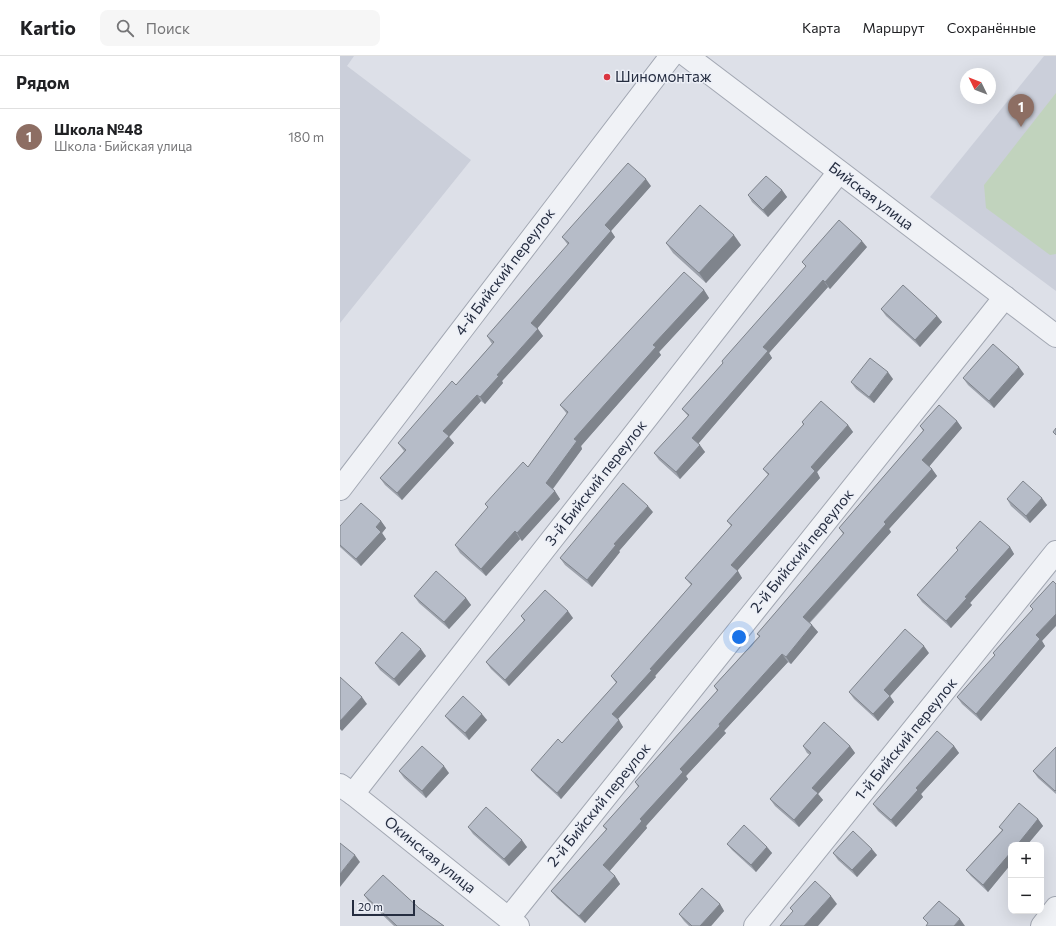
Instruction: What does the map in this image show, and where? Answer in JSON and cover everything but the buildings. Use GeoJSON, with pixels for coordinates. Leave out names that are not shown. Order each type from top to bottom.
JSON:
{"type":"FeatureCollection","features":[{"type":"Feature","properties":{"kind":"street","name":"4-й Бийский переулок"},"geometry":{"type":"LineString","coordinates":[[340,488],[671,56]]}},
{"type":"Feature","properties":{"kind":"street","name":"Бийская улица"},"geometry":{"type":"LineString","coordinates":[[687,56],[1056,336]]}},
{"type":"Feature","properties":{"kind":"street","name":"3-й Бийский переулок"},"geometry":{"type":"LineString","coordinates":[[347,789],[839,172]]}},
{"type":"Feature","properties":{"kind":"street","name":"2-й Бийский переулок"},"geometry":{"type":"LineString","coordinates":[[514,922],[1005,297]]}},
{"type":"Feature","properties":{"kind":"street","name":"1-й Бийский переулок"},"geometry":{"type":"LineString","coordinates":[[756,926],[1056,552]]}},
{"type":"Feature","properties":{"kind":"street","name":"Окинская улица"},"geometry":{"type":"LineString","coordinates":[[347,789],[514,922]]}},
{"type":"Feature","properties":{"kind":"street"},"geometry":{"type":"LineString","coordinates":[[1042,926],[1056,908]]}},
{"type":"Feature","properties":{"kind":"shaded area"},"geometry":{"type":"Polygon","coordinates":[[[340,56],[354,56],[347,66],[471,160],[340,323],[340,56]]]}},
{"type":"Feature","properties":{"kind":"shaded area"},"geometry":{"type":"Polygon","coordinates":[[[1044,56],[1056,56],[1056,291],[930,197],[1044,56]]]}},
{"type":"Feature","properties":{"kind":"green space"},"geometry":{"type":"Polygon","coordinates":[[[1056,93],[1056,254],[1050,255],[986,208],[984,185],[1056,93]]]}},
{"type":"Feature","properties":{"kind":"place","name":"Шиномонтаж"},"geometry":{"type":"Point","coordinates":[607,77]}},
{"type":"Feature","properties":{"kind":"place","name":"Школа №48"},"geometry":{"type":"Point","coordinates":[1021,127]}}]}
